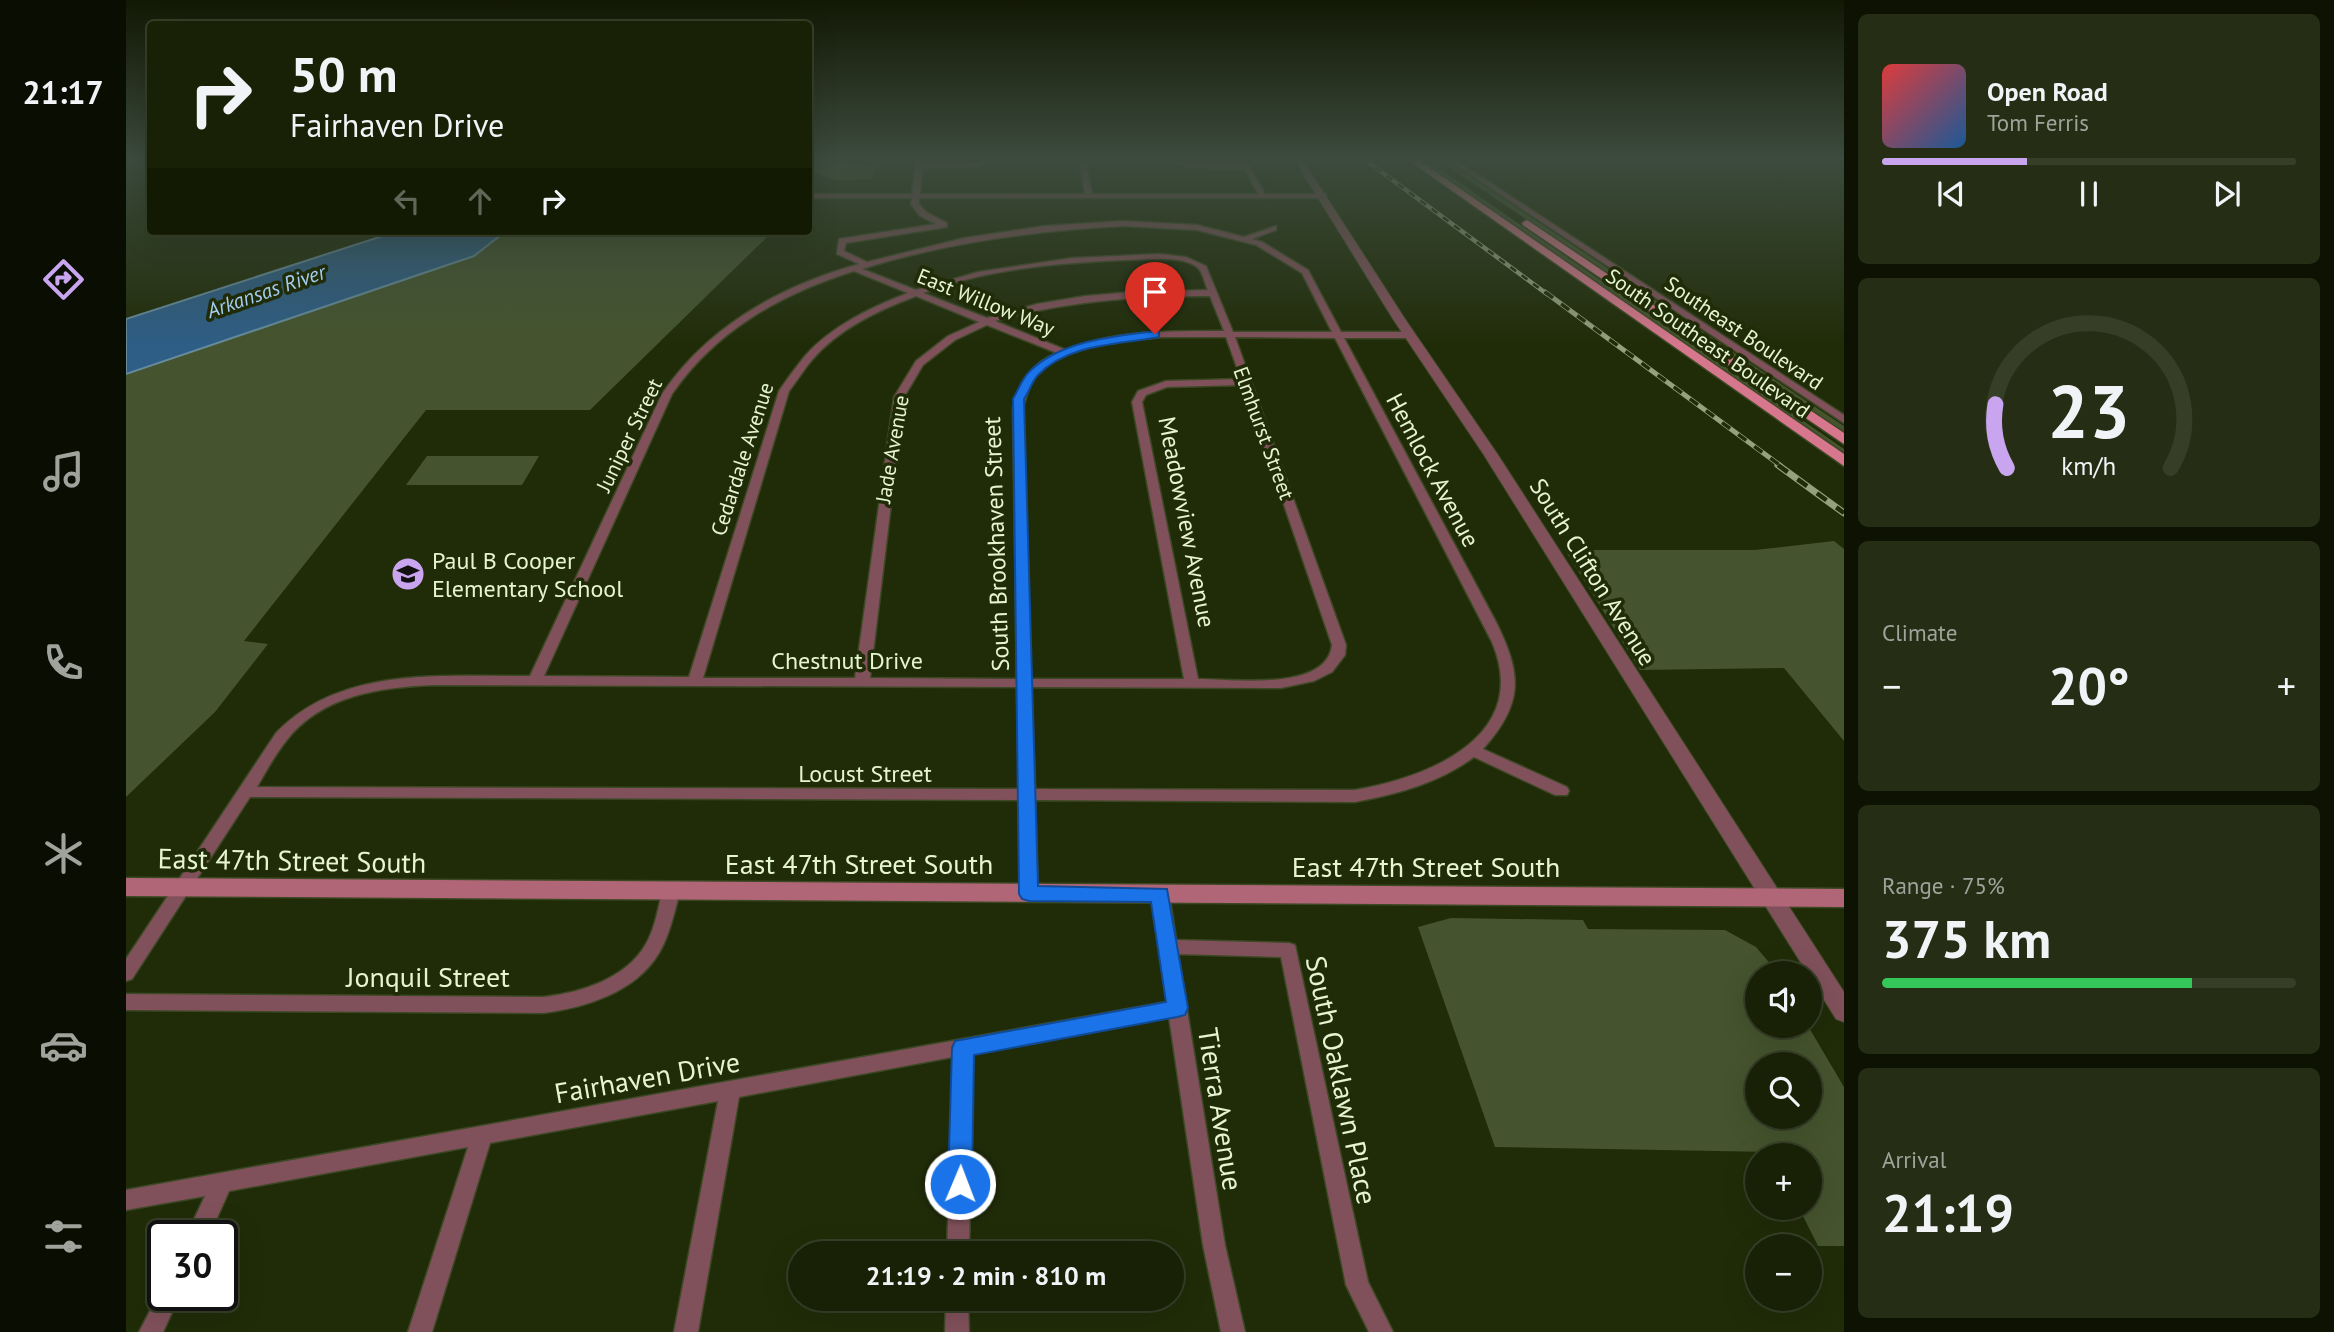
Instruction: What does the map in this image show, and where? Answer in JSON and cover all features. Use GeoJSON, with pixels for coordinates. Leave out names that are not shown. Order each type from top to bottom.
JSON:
{"type":"FeatureCollection","features":[{"type":"Feature","properties":{"kind":"main road","name":"South Southeast Boulevard"},"geometry":{"type":"LineString","coordinates":[[1501,221],[1844,461]]}},
{"type":"Feature","properties":{"kind":"main road","name":"South Southeast Boulevard"},"geometry":{"type":"LineString","coordinates":[[1523,221],[1844,440]]}},
{"type":"Feature","properties":{"kind":"main road","name":"East 47th Street South"},"geometry":{"type":"LineString","coordinates":[[126,887],[1844,898]]}},
{"type":"Feature","properties":{"kind":"street"},"geometry":{"type":"LineString","coordinates":[[937,221],[961,240]]}},
{"type":"Feature","properties":{"kind":"street","name":"South Clifton Avenue"},"geometry":{"type":"LineString","coordinates":[[1339,221],[1410,335],[1491,455],[1844,1012]]}},
{"type":"Feature","properties":{"kind":"street","name":"Southeast Boulevard"},"geometry":{"type":"LineString","coordinates":[[1543,221],[1844,421]]}},
{"type":"Feature","properties":{"kind":"street"},"geometry":{"type":"LineString","coordinates":[[865,264],[839,252],[842,241],[943,225]]}},
{"type":"Feature","properties":{"kind":"street","name":"Juniper Street"},"geometry":{"type":"LineString","coordinates":[[535,681],[672,385],[715,340],[754,311],[794,290],[853,268],[961,240],[1046,229],[1138,225],[1206,230],[1247,239]]}},
{"type":"Feature","properties":{"kind":"street"},"geometry":{"type":"LineString","coordinates":[[1247,239],[1273,228]]}},
{"type":"Feature","properties":{"kind":"street","name":"Hemlock Avenue"},"geometry":{"type":"LineString","coordinates":[[1247,239],[1284,254],[1305,272],[1500,646],[1508,676],[1506,698],[1490,730],[1472,750]]}},
{"type":"Feature","properties":{"kind":"street","name":"Elmhurst Street"},"geometry":{"type":"LineString","coordinates":[[1145,257],[1197,264],[1205,270],[1339,645],[1338,657]]}},
{"type":"Feature","properties":{"kind":"street","name":"Cedardale Avenue"},"geometry":{"type":"LineString","coordinates":[[695,682],[787,386],[807,359],[832,336],[880,308],[916,293],[1013,269],[1075,261],[1145,257]]}},
{"type":"Feature","properties":{"kind":"street","name":"East Willow Way"},"geometry":{"type":"LineString","coordinates":[[853,268],[1066,353]]}},
{"type":"Feature","properties":{"kind":"street","name":"Jade Avenue"},"geometry":{"type":"LineString","coordinates":[[862,682],[880,525],[899,397],[909,375],[926,357],[950,340],[988,322],[1033,307],[1087,297],[1214,293]]}},
{"type":"Feature","properties":{"kind":"street","name":"South Brookhaven Street"},"geometry":{"type":"LineString","coordinates":[[1029,894],[1019,399],[1033,373],[1066,353],[1117,338],[1410,335]]}},
{"type":"Feature","properties":{"kind":"street","name":"Meadowview Avenue"},"geometry":{"type":"LineString","coordinates":[[1192,684],[1137,402],[1142,393],[1166,384],[1245,382]]}},
{"type":"Feature","properties":{"kind":"street","name":"Chestnut Drive"},"geometry":{"type":"LineString","coordinates":[[246,792],[295,722],[312,708],[349,693],[401,683],[535,681],[1192,684],[1300,681],[1328,668],[1338,657]]}},
{"type":"Feature","properties":{"kind":"street"},"geometry":{"type":"LineString","coordinates":[[1472,750],[1560,791]]}},
{"type":"Feature","properties":{"kind":"street","name":"Locust Street"},"geometry":{"type":"LineString","coordinates":[[246,792],[1355,796],[1422,780],[1472,750]]}},
{"type":"Feature","properties":{"kind":"street"},"geometry":{"type":"LineString","coordinates":[[126,974],[246,792]]}},
{"type":"Feature","properties":{"kind":"street","name":"Jonquil Street"},"geometry":{"type":"LineString","coordinates":[[126,1002],[568,1002],[612,985],[649,954],[671,892]]}},
{"type":"Feature","properties":{"kind":"street","name":"Tierra Avenue"},"geometry":{"type":"LineString","coordinates":[[1160,894],[1214,1245],[1233,1332]]}},
{"type":"Feature","properties":{"kind":"street","name":"South Oaklawn Place"},"geometry":{"type":"LineString","coordinates":[[1168,947],[1289,950],[1357,1285],[1381,1332]]}},
{"type":"Feature","properties":{"kind":"street","name":"Fairhaven Drive"},"geometry":{"type":"LineString","coordinates":[[126,1200],[1177,1008]]}},
{"type":"Feature","properties":{"kind":"street"},"geometry":{"type":"LineString","coordinates":[[958,1241],[963,1048]]}},
{"type":"Feature","properties":{"kind":"street"},"geometry":{"type":"LineString","coordinates":[[687,1332],[730,1090]]}},
{"type":"Feature","properties":{"kind":"street"},"geometry":{"type":"LineString","coordinates":[[420,1332],[482,1135]]}},
{"type":"Feature","properties":{"kind":"street"},"geometry":{"type":"LineString","coordinates":[[205,1220],[222,1183]]}},
{"type":"Feature","properties":{"kind":"street"},"geometry":{"type":"LineString","coordinates":[[151,1332],[161,1311]]}},
{"type":"Feature","properties":{"kind":"street"},"geometry":{"type":"LineString","coordinates":[[957,1311],[957,1332]]}},
{"type":"Feature","properties":{"kind":"green space"},"geometry":{"type":"Polygon","coordinates":[[[1506,221],[1515,221],[1844,449],[1844,457],[1506,221]]]}},
{"type":"Feature","properties":{"kind":"green space"},"geometry":{"type":"Polygon","coordinates":[[[1529,221],[1537,221],[1844,426],[1844,435],[1529,221]]]}},
{"type":"Feature","properties":{"kind":"green space"},"geometry":{"type":"Polygon","coordinates":[[[501,235],[767,237],[590,410],[426,410],[244,641],[268,644],[215,712],[126,797],[126,374],[474,256],[501,235]]]}},
{"type":"Feature","properties":{"kind":"green space"},"geometry":{"type":"Polygon","coordinates":[[[427,456],[539,456],[522,485],[406,485],[427,456]]]}},
{"type":"Feature","properties":{"kind":"green space"},"geometry":{"type":"Polygon","coordinates":[[[1834,541],[1844,549],[1844,741],[1784,668],[1640,670],[1565,550],[1755,550],[1834,541]]]}},
{"type":"Feature","properties":{"kind":"green space"},"geometry":{"type":"Polygon","coordinates":[[[1451,918],[1583,920],[1588,929],[1725,930],[1756,947],[1768,961],[1745,961],[1745,1038],[1815,1038],[1844,1087],[1844,1246],[1822,1246],[1822,1234],[1812,1234],[1805,1220],[1822,1220],[1822,1143],[1745,1143],[1745,1152],[1495,1147],[1418,927],[1451,918]]]}},
{"type":"Feature","properties":{"kind":"water","name":"Arkansas River"},"geometry":{"type":"Polygon","coordinates":[[[386,235],[501,235],[474,256],[126,374],[126,319],[386,235]]]}},
{"type":"Feature","properties":{"kind":"railway"},"geometry":{"type":"LineString","coordinates":[[1448,221],[1547,294]]}},
{"type":"Feature","properties":{"kind":"railway"},"geometry":{"type":"LineString","coordinates":[[1545,292],[1781,466]]}},
{"type":"Feature","properties":{"kind":"railway"},"geometry":{"type":"LineString","coordinates":[[1778,465],[1844,513]]}},
{"type":"Feature","properties":{"kind":"place","name":"Paul B Cooper Elementary School"},"geometry":{"type":"Point","coordinates":[408,574]}},
{"type":"Feature","properties":{"kind":"route"},"geometry":{"type":"LineString","coordinates":[[960,1184],[963,1048],[1177,1008],[1160,894],[1029,894],[1019,399],[1033,373],[1059,356],[1098,342],[1155,334]]}}]}
